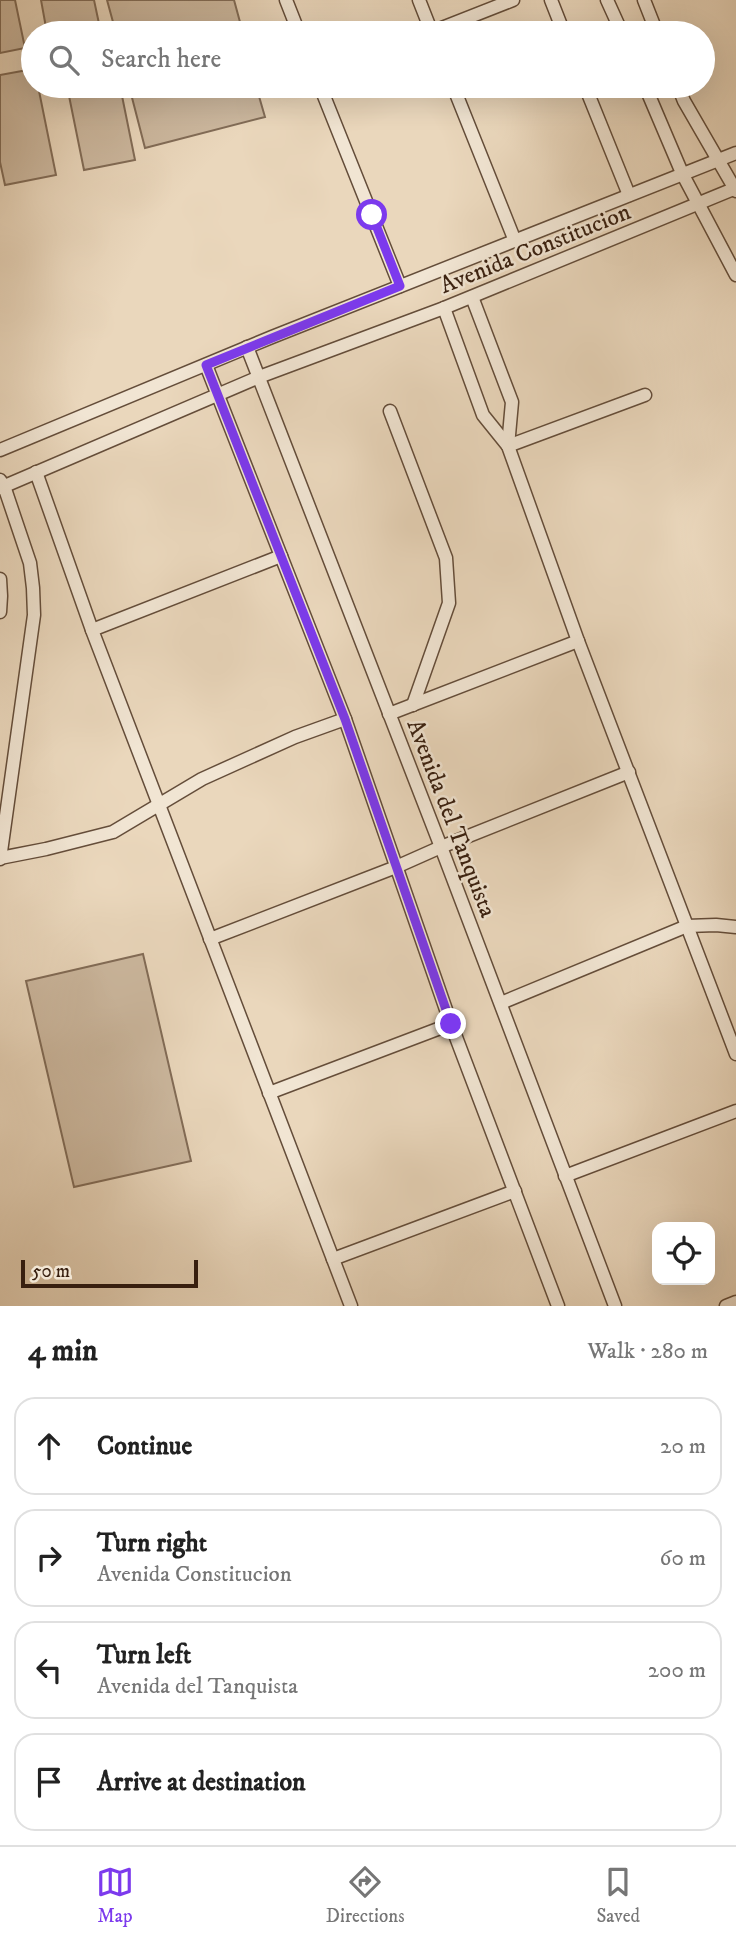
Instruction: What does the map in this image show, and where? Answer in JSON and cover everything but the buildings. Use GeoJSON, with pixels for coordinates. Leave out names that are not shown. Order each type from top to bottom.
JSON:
{"type":"FeatureCollection","features":[{"type":"Feature","properties":{"kind":"lane"},"geometry":{"type":"LineString","coordinates":[[286,0],[294,21]]}},
{"type":"Feature","properties":{"kind":"lane"},"geometry":{"type":"LineString","coordinates":[[419,0],[427,21]]}},
{"type":"Feature","properties":{"kind":"lane"},"geometry":{"type":"LineString","coordinates":[[461,21],[513,0]]}},
{"type":"Feature","properties":{"kind":"lane"},"geometry":{"type":"LineString","coordinates":[[551,0],[559,21]]}},
{"type":"Feature","properties":{"kind":"lane"},"geometry":{"type":"LineString","coordinates":[[607,0],[617,21]]}},
{"type":"Feature","properties":{"kind":"lane"},"geometry":{"type":"LineString","coordinates":[[644,0],[652,21]]}},
{"type":"Feature","properties":{"kind":"lane"},"geometry":{"type":"LineString","coordinates":[[325,98],[400,286]]}},
{"type":"Feature","properties":{"kind":"lane"},"geometry":{"type":"LineString","coordinates":[[458,98],[515,241]]}},
{"type":"Feature","properties":{"kind":"lane"},"geometry":{"type":"LineString","coordinates":[[590,98],[629,195]]}},
{"type":"Feature","properties":{"kind":"lane"},"geometry":{"type":"LineString","coordinates":[[650,98],[697,204],[736,275]]}},
{"type":"Feature","properties":{"kind":"lane"},"geometry":{"type":"LineString","coordinates":[[683,98],[736,189]]}},
{"type":"Feature","properties":{"kind":"lane","name":"Avenida Constitucion"},"geometry":{"type":"LineString","coordinates":[[0,450],[247,347],[736,153]]}},
{"type":"Feature","properties":{"kind":"lane","name":"Avenida Constitucion"},"geometry":{"type":"LineString","coordinates":[[1,485],[259,377],[472,297],[736,189]]}},
{"type":"Feature","properties":{"kind":"lane"},"geometry":{"type":"LineString","coordinates":[[472,297],[512,402],[508,446]]}},
{"type":"Feature","properties":{"kind":"lane"},"geometry":{"type":"LineString","coordinates":[[444,308],[483,415],[508,446],[578,640],[736,1054]]}},
{"type":"Feature","properties":{"kind":"lane","name":"Avenida del Tanquista"},"geometry":{"type":"LineString","coordinates":[[247,347],[501,1003],[615,1306]]}},
{"type":"Feature","properties":{"kind":"lane"},"geometry":{"type":"LineString","coordinates":[[206,365],[345,719],[451,1024],[558,1306]]}},
{"type":"Feature","properties":{"kind":"lane"},"geometry":{"type":"LineString","coordinates":[[508,446],[645,395]]}},
{"type":"Feature","properties":{"kind":"lane"},"geometry":{"type":"LineString","coordinates":[[390,411],[446,558],[449,603],[412,705]]}},
{"type":"Feature","properties":{"kind":"lane"},"geometry":{"type":"LineString","coordinates":[[36,472],[92,631],[351,1306]]}},
{"type":"Feature","properties":{"kind":"lane"},"geometry":{"type":"LineString","coordinates":[[1,485],[30,563],[34,615],[0,859],[113,832],[202,779],[295,737],[345,719]]}},
{"type":"Feature","properties":{"kind":"lane"},"geometry":{"type":"LineString","coordinates":[[92,631],[281,556]]}},
{"type":"Feature","properties":{"kind":"lane"},"geometry":{"type":"LineString","coordinates":[[0,579],[0,612]]}},
{"type":"Feature","properties":{"kind":"lane"},"geometry":{"type":"LineString","coordinates":[[389,714],[578,640]]}},
{"type":"Feature","properties":{"kind":"lane"},"geometry":{"type":"LineString","coordinates":[[210,939],[396,867],[628,772]]}},
{"type":"Feature","properties":{"kind":"lane"},"geometry":{"type":"LineString","coordinates":[[501,1003],[687,926],[736,927]]}},
{"type":"Feature","properties":{"kind":"lane"},"geometry":{"type":"LineString","coordinates":[[269,1093],[451,1024]]}},
{"type":"Feature","properties":{"kind":"lane"},"geometry":{"type":"LineString","coordinates":[[565,1176],[736,1111]]}},
{"type":"Feature","properties":{"kind":"lane"},"geometry":{"type":"LineString","coordinates":[[333,1259],[514,1191]]}},
{"type":"Feature","properties":{"kind":"lane"},"geometry":{"type":"LineString","coordinates":[[726,1306],[736,1302]]}},
{"type":"Feature","properties":{"kind":"shaded area"},"geometry":{"type":"Polygon","coordinates":[[[0,0],[15,0],[21,29],[21,49],[0,53],[0,0]]]}},
{"type":"Feature","properties":{"kind":"shaded area"},"geometry":{"type":"Polygon","coordinates":[[[41,0],[94,0],[98,21],[45,21],[41,0]]]}},
{"type":"Feature","properties":{"kind":"shaded area"},"geometry":{"type":"Polygon","coordinates":[[[107,0],[234,0],[240,21],[113,21],[107,0]]]}},
{"type":"Feature","properties":{"kind":"shaded area"},"geometry":{"type":"Polygon","coordinates":[[[21,71],[21,98],[40,98],[56,175],[5,185],[0,162],[0,75],[21,71]]]}},
{"type":"Feature","properties":{"kind":"shaded area"},"geometry":{"type":"Polygon","coordinates":[[[69,98],[122,98],[135,160],[84,170],[69,98]]]}},
{"type":"Feature","properties":{"kind":"shaded area"},"geometry":{"type":"Polygon","coordinates":[[[132,98],[259,98],[265,117],[145,148],[132,98]]]}},
{"type":"Feature","properties":{"kind":"shaded area"},"geometry":{"type":"Polygon","coordinates":[[[143,954],[191,1161],[74,1187],[26,981],[143,954]]]}},
{"type":"Feature","properties":{"kind":"route"},"geometry":{"type":"LineString","coordinates":[[372,215],[400,286],[206,365],[345,719],[451,1024]]}}]}
